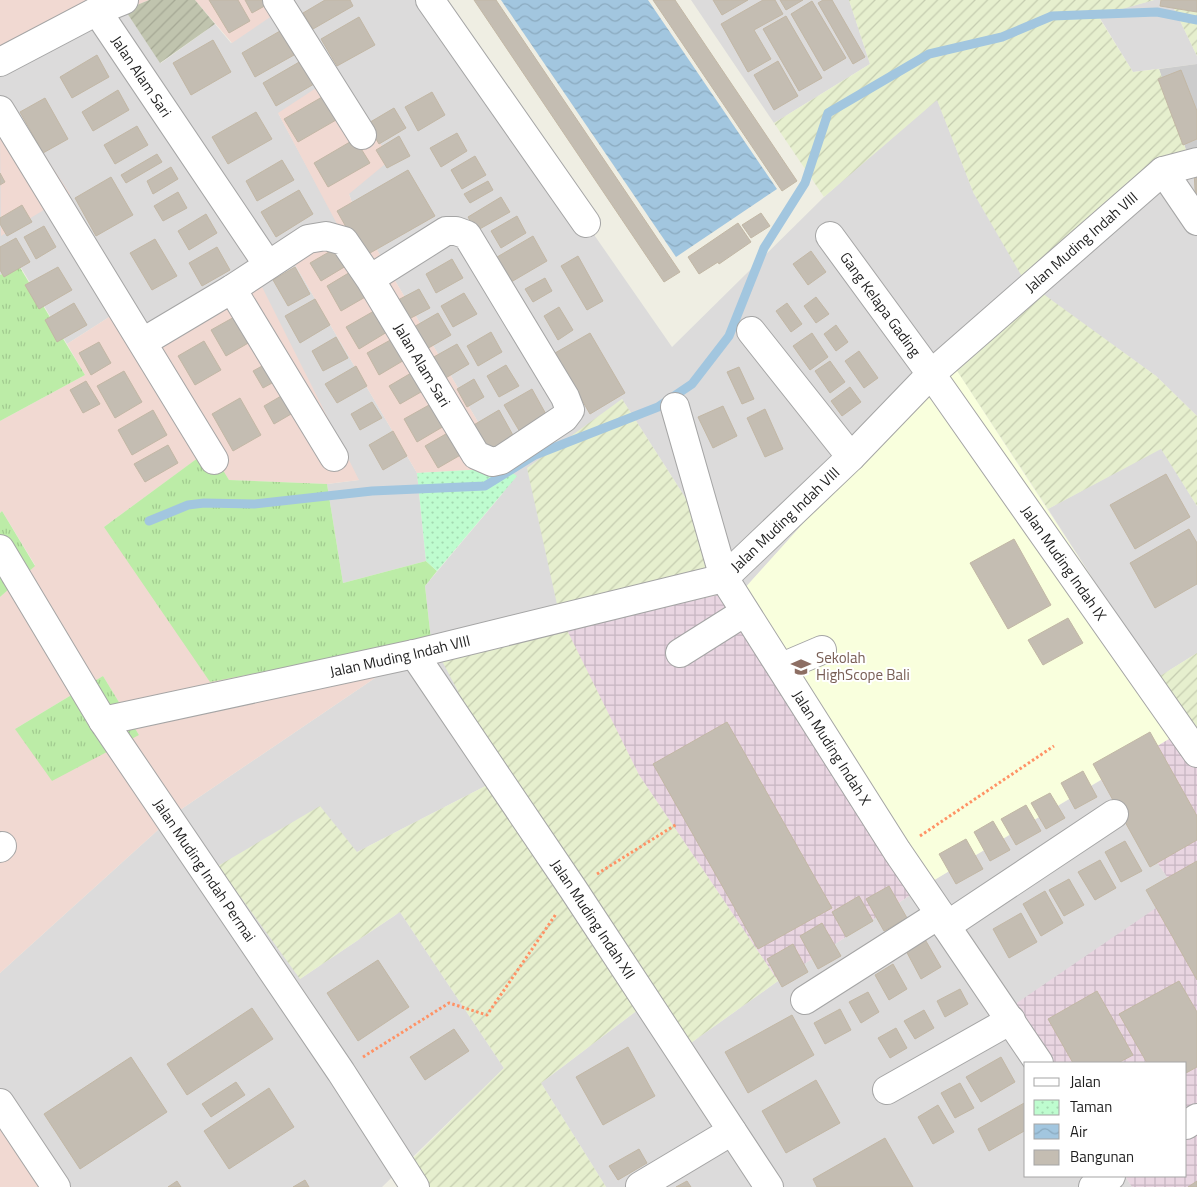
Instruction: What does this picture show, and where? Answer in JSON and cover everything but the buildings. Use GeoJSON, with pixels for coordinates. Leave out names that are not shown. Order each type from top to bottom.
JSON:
{"type":"FeatureCollection","features":[{"type":"Feature","properties":{"kind":"street"},"geometry":{"type":"LineString","coordinates":[[0,62],[97,11],[124,0]]}},
{"type":"Feature","properties":{"kind":"street"},"geometry":{"type":"LineString","coordinates":[[277,0],[362,135]]}},
{"type":"Feature","properties":{"kind":"street"},"geometry":{"type":"LineString","coordinates":[[430,0],[586,223]]}},
{"type":"Feature","properties":{"kind":"street","name":"Jalan Alam Sari"},"geometry":{"type":"LineString","coordinates":[[97,11],[268,265]]}},
{"type":"Feature","properties":{"kind":"street"},"geometry":{"type":"LineString","coordinates":[[0,110],[214,460]]}},
{"type":"Feature","properties":{"kind":"street"},"geometry":{"type":"LineString","coordinates":[[1197,162],[1164,171],[1197,221]]}},
{"type":"Feature","properties":{"kind":"street","name":"Jalan Muding Indah VIII"},"geometry":{"type":"LineString","coordinates":[[103,721],[414,654],[724,578],[851,457],[931,374],[1164,171]]}},
{"type":"Feature","properties":{"kind":"street","name":"Jalan Alam Sari"},"geometry":{"type":"LineString","coordinates":[[143,342],[232,289],[308,239],[334,237],[344,240],[370,278],[476,455],[483,460],[492,462],[501,460],[559,424],[570,410],[565,397],[467,235],[456,231],[446,232],[370,278]]}},
{"type":"Feature","properties":{"kind":"street","name":"Gang Kelapa Gading"},"geometry":{"type":"LineString","coordinates":[[830,236],[931,374]]}},
{"type":"Feature","properties":{"kind":"street"},"geometry":{"type":"LineString","coordinates":[[232,289],[334,457]]}},
{"type":"Feature","properties":{"kind":"street"},"geometry":{"type":"LineString","coordinates":[[751,331],[851,457]]}},
{"type":"Feature","properties":{"kind":"street","name":"Jalan Muding Indah IX"},"geometry":{"type":"LineString","coordinates":[[931,374],[1197,753]]}},
{"type":"Feature","properties":{"kind":"street","name":"Jalan Muding Indah X"},"geometry":{"type":"LineString","coordinates":[[676,407],[724,578],[898,851],[1039,1062]]}},
{"type":"Feature","properties":{"kind":"street","name":"Jalan Muding Indah Permai"},"geometry":{"type":"LineString","coordinates":[[0,549],[103,721],[341,1072],[415,1187]]}},
{"type":"Feature","properties":{"kind":"street"},"geometry":{"type":"LineString","coordinates":[[680,653],[745,612]]}},
{"type":"Feature","properties":{"kind":"street"},"geometry":{"type":"LineString","coordinates":[[782,667],[822,650]]}},
{"type":"Feature","properties":{"kind":"street","name":"Jalan Muding Indah XII"},"geometry":{"type":"LineString","coordinates":[[414,654],[573,889],[769,1187]]}},
{"type":"Feature","properties":{"kind":"street"},"geometry":{"type":"LineString","coordinates":[[806,1000],[943,920],[1114,814]]}},
{"type":"Feature","properties":{"kind":"street"},"geometry":{"type":"LineString","coordinates":[[887,1090],[1011,1020]]}},
{"type":"Feature","properties":{"kind":"street"},"geometry":{"type":"LineString","coordinates":[[0,1103],[56,1187]]}},
{"type":"Feature","properties":{"kind":"street"},"geometry":{"type":"LineString","coordinates":[[640,1186],[732,1131]]}},
{"type":"Feature","properties":{"kind":"street"},"geometry":{"type":"LineString","coordinates":[[1093,1187],[1109,1177]]}},
{"type":"Feature","properties":{"kind":"street"},"geometry":{"type":"LineString","coordinates":[[1112,1177],[1120,1187]]}},
{"type":"Feature","properties":{"kind":"path"},"geometry":{"type":"LineString","coordinates":[[898,851],[1054,746]]}},
{"type":"Feature","properties":{"kind":"path"},"geometry":{"type":"LineString","coordinates":[[341,1072],[449,1003],[487,1015],[573,889],[677,824]]}},
{"type":"Feature","properties":{"kind":"shaded area"},"geometry":{"type":"Polygon","coordinates":[[[0,0],[149,0],[125,10],[0,76],[0,0]]]}},
{"type":"Feature","properties":{"kind":"shaded area"},"geometry":{"type":"Polygon","coordinates":[[[149,0],[195,0],[215,24],[160,63],[125,10],[149,0]]]}},
{"type":"Feature","properties":{"kind":"shaded area"},"geometry":{"type":"Polygon","coordinates":[[[195,0],[290,0],[291,3],[232,43],[195,0]]]}},
{"type":"Feature","properties":{"kind":"shaded area"},"geometry":{"type":"Polygon","coordinates":[[[290,0],[431,0],[672,347],[824,197],[937,99],[974,194],[1197,161],[1197,416],[1156,376],[1024,281],[744,589],[622,399],[560,618],[503,777],[357,852],[300,979],[400,912],[504,1068],[382,1187],[58,1187],[0,1106],[0,973],[180,810],[431,640],[425,586],[503,493],[505,468],[356,214],[349,194],[278,113],[338,224],[287,251],[417,473],[426,561],[343,583],[327,484],[359,480],[147,337],[131,303],[67,344],[20,266],[0,275],[0,76],[125,10],[161,63],[215,24],[231,43],[290,0]]]}},
{"type":"Feature","properties":{"kind":"shaded area"},"geometry":{"type":"Polygon","coordinates":[[[691,0],[849,0],[870,64],[774,123],[691,0]]]}},
{"type":"Feature","properties":{"kind":"shaded area"},"geometry":{"type":"Polygon","coordinates":[[[849,0],[1154,0],[1098,16],[1133,72],[1159,69],[1191,165],[1024,280],[974,194],[937,100],[824,197],[774,123],[870,64],[849,0]]]}},
{"type":"Feature","properties":{"kind":"shaded area"},"geometry":{"type":"Polygon","coordinates":[[[1154,0],[1170,0],[1197,56],[1197,64],[1133,72],[1098,15],[1154,0]]]}},
{"type":"Feature","properties":{"kind":"shaded area"},"geometry":{"type":"Polygon","coordinates":[[[1170,0],[1197,1],[1197,56],[1170,0]]]}},
{"type":"Feature","properties":{"kind":"shaded area"},"geometry":{"type":"Polygon","coordinates":[[[1197,64],[1197,161],[1191,165],[1159,69],[1197,64]]]}},
{"type":"Feature","properties":{"kind":"shaded area"},"geometry":{"type":"Polygon","coordinates":[[[339,73],[390,160],[349,194],[356,214],[505,468],[417,473],[287,251],[337,224],[278,113],[339,73]]]}},
{"type":"Feature","properties":{"kind":"shaded area"},"geometry":{"type":"Polygon","coordinates":[[[19,116],[70,194],[1,236],[0,130],[19,116]]]}},
{"type":"Feature","properties":{"kind":"shaded area"},"geometry":{"type":"Polygon","coordinates":[[[255,273],[359,480],[327,484],[229,480],[209,450],[104,527],[431,640],[180,810],[0,973],[0,597],[35,565],[2,511],[0,513],[0,421],[85,375],[67,344],[131,303],[147,337],[255,273]],[[103,676],[15,729],[139,735],[103,676]]]}},
{"type":"Feature","properties":{"kind":"shaded area"},"geometry":{"type":"Polygon","coordinates":[[[1024,280],[1156,376],[1197,416],[1197,506],[1161,449],[1048,509],[952,363],[1024,280]]]}},
{"type":"Feature","properties":{"kind":"shaded area"},"geometry":{"type":"Polygon","coordinates":[[[952,363],[1157,678],[1182,731],[926,885],[744,589],[852,469],[952,363]]]}},
{"type":"Feature","properties":{"kind":"shaded area"},"geometry":{"type":"Polygon","coordinates":[[[622,399],[744,589],[649,610],[561,618],[639,775],[778,981],[688,1045],[643,1006],[541,1083],[606,1187],[420,1187],[406,1165],[504,1068],[400,912],[300,979],[218,866],[320,806],[357,852],[503,777],[431,640],[560,618],[527,468],[622,399]]]}},
{"type":"Feature","properties":{"kind":"shaded area"},"geometry":{"type":"Polygon","coordinates":[[[1161,448],[1197,506],[1197,653],[1157,678],[1048,509],[1161,448]]]}},
{"type":"Feature","properties":{"kind":"shaded area"},"geometry":{"type":"Polygon","coordinates":[[[744,589],[926,885],[778,981],[639,775],[560,618],[649,610],[744,589]]]}},
{"type":"Feature","properties":{"kind":"shaded area"},"geometry":{"type":"Polygon","coordinates":[[[1197,653],[1197,753],[1157,678],[1197,653]]]}},
{"type":"Feature","properties":{"kind":"shaded area"},"geometry":{"type":"Polygon","coordinates":[[[1182,731],[1197,753],[1197,1187],[1132,1187],[1126,1177],[1187,1177],[1187,1062],[1048,1062],[1011,1007],[1178,893],[1101,780],[1182,731]]]}},
{"type":"Feature","properties":{"kind":"shaded area"},"geometry":{"type":"Polygon","coordinates":[[[1101,780],[1178,893],[1027,1062],[1024,1062],[1024,1177],[1126,1177],[1132,1187],[606,1187],[541,1083],[643,1006],[688,1045],[778,981],[926,885],[1101,780]]]}},
{"type":"Feature","properties":{"kind":"shaded area"},"geometry":{"type":"Polygon","coordinates":[[[0,1106],[58,1187],[0,1187],[0,1106]]]}},
{"type":"Feature","properties":{"kind":"green space"},"geometry":{"type":"Polygon","coordinates":[[[19,266],[85,375],[0,421],[0,275],[19,266]]]}},
{"type":"Feature","properties":{"kind":"green space"},"geometry":{"type":"Polygon","coordinates":[[[210,449],[229,480],[327,484],[343,583],[426,561],[437,571],[425,586],[431,640],[210,682],[104,527],[210,449]]]}},
{"type":"Feature","properties":{"kind":"green space"},"geometry":{"type":"Polygon","coordinates":[[[505,468],[517,476],[437,571],[426,561],[417,473],[505,468]]]}},
{"type":"Feature","properties":{"kind":"green space"},"geometry":{"type":"Polygon","coordinates":[[[2,511],[35,566],[0,597],[0,513],[2,511]]]}},
{"type":"Feature","properties":{"kind":"green space"},"geometry":{"type":"Polygon","coordinates":[[[103,676],[139,735],[52,781],[15,729],[103,676]]]}},
{"type":"Feature","properties":{"kind":"water"},"geometry":{"type":"Polygon","coordinates":[[[501,0],[648,0],[777,189],[676,257],[501,0]]]}},
{"type":"Feature","properties":{"kind":"waterway"},"geometry":{"type":"LineString","coordinates":[[149,521],[188,505],[204,503],[254,504],[372,491],[485,486],[535,455],[658,407],[692,384],[729,336],[764,248],[805,183],[828,113],[929,54],[1002,37],[1052,16],[1157,12],[1197,20]]}},
{"type":"Feature","properties":{"kind":"place","name":"Sekolah HighScope Bali"},"geometry":{"type":"Point","coordinates":[801,667]}}]}
